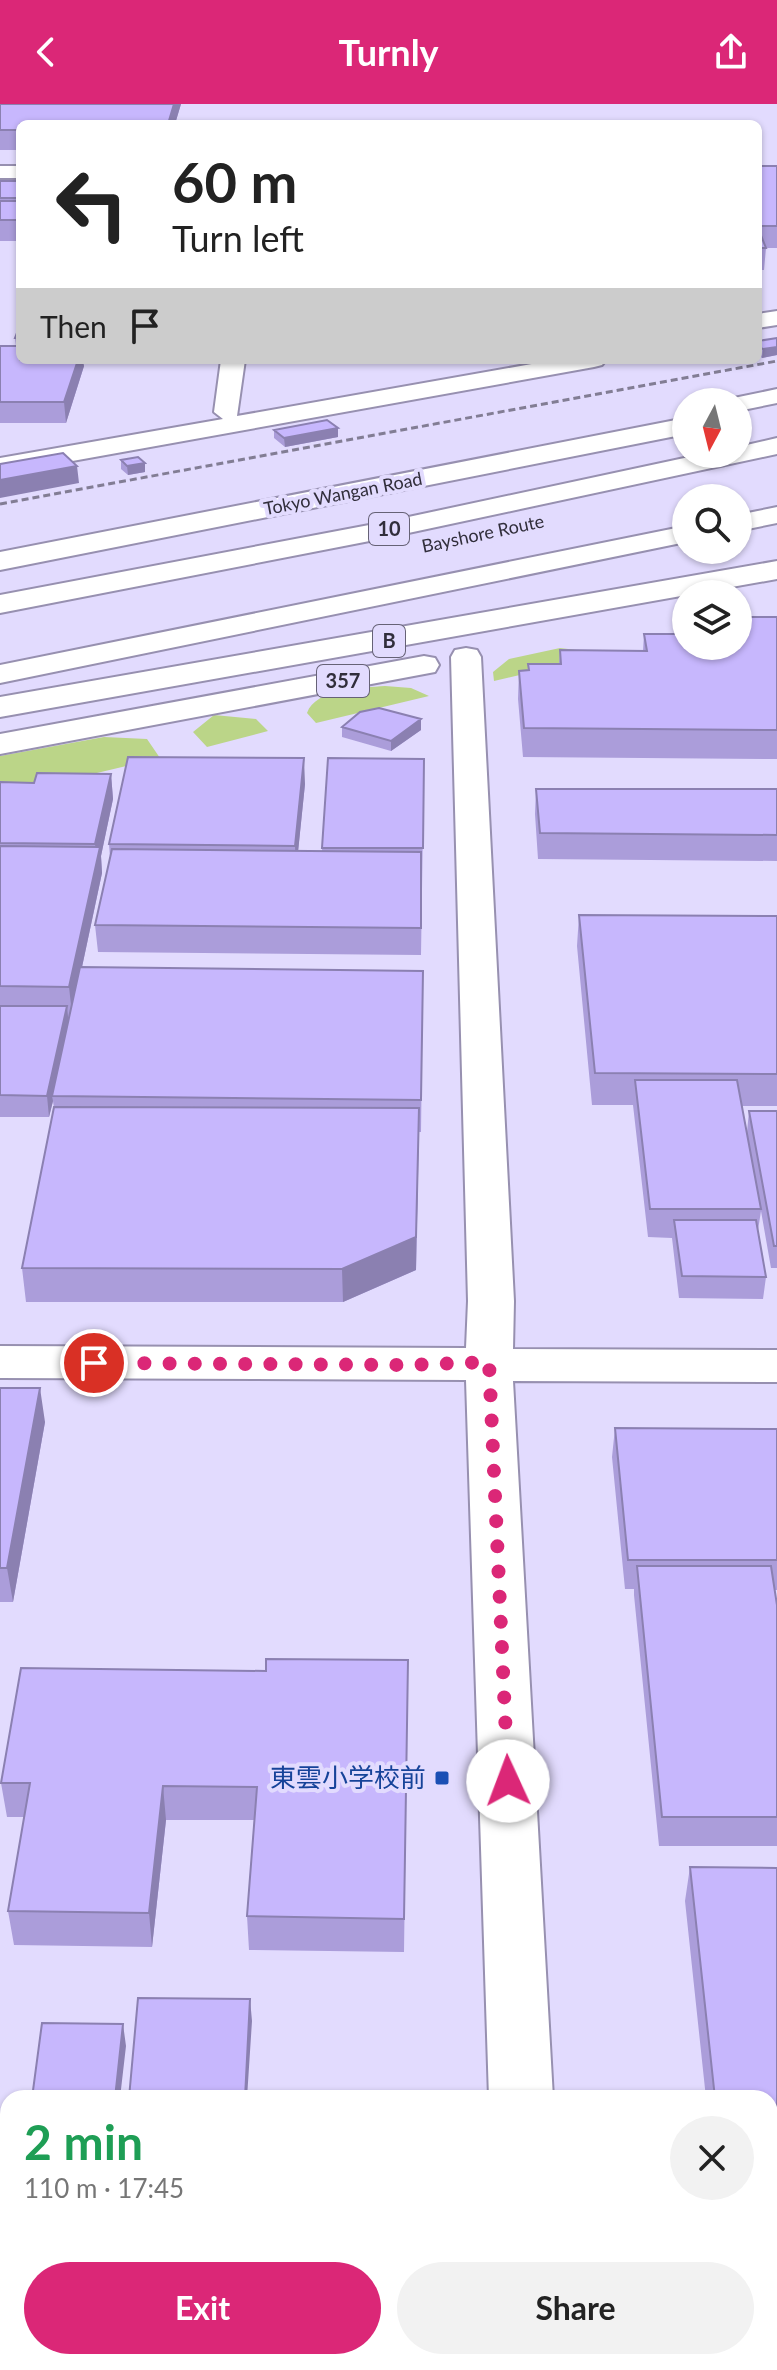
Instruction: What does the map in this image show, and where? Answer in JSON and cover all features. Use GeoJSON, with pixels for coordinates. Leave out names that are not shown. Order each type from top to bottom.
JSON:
{"type":"FeatureCollection","features":[{"type":"Feature","properties":{"kind":"main road"},"geometry":{"type":"LineString","coordinates":[[227,412],[233,364]]}},
{"type":"Feature","properties":{"kind":"main road"},"geometry":{"type":"LineString","coordinates":[[0,453],[500,364]]}},
{"type":"Feature","properties":{"kind":"main road"},"geometry":{"type":"LineString","coordinates":[[0,466],[572,364]]}},
{"type":"Feature","properties":{"kind":"main road"},"geometry":{"type":"LineString","coordinates":[[752,401],[777,396]]}},
{"type":"Feature","properties":{"kind":"main road"},"geometry":{"type":"LineString","coordinates":[[752,413],[777,408]]}},
{"type":"Feature","properties":{"kind":"main road"},"geometry":{"type":"LineString","coordinates":[[633,437],[672,424]]}},
{"type":"Feature","properties":{"kind":"main road","name":"Tokyo Wangan Road"},"geometry":{"type":"LineString","coordinates":[[0,561],[672,429]]}},
{"type":"Feature","properties":{"kind":"main road","name":"10"},"geometry":{"type":"LineString","coordinates":[[0,604],[385,530],[777,446]]}},
{"type":"Feature","properties":{"kind":"main road"},"geometry":{"type":"LineString","coordinates":[[306,570],[777,463]]}},
{"type":"Feature","properties":{"kind":"main road","name":"Bayshore Route"},"geometry":{"type":"LineString","coordinates":[[0,626],[306,570],[731,483]]}},
{"type":"Feature","properties":{"kind":"main road"},"geometry":{"type":"LineString","coordinates":[[752,520],[777,515]]}},
{"type":"Feature","properties":{"kind":"main road"},"geometry":{"type":"LineString","coordinates":[[752,530],[777,525]]}},
{"type":"Feature","properties":{"kind":"main road","name":"Bayshore Route"},"geometry":{"type":"LineString","coordinates":[[0,674],[672,537]]}},
{"type":"Feature","properties":{"kind":"main road"},"geometry":{"type":"LineString","coordinates":[[337,606],[447,591],[672,546]]}},
{"type":"Feature","properties":{"kind":"main road","name":"B"},"geometry":{"type":"LineString","coordinates":[[0,707],[777,570]]}},
{"type":"Feature","properties":{"kind":"main road"},"geometry":{"type":"LineString","coordinates":[[752,601],[777,597]]}},
{"type":"Feature","properties":{"kind":"main road"},"geometry":{"type":"LineString","coordinates":[[592,632],[672,617]]}},
{"type":"Feature","properties":{"kind":"main road","name":"357"},"geometry":{"type":"LineString","coordinates":[[0,744],[482,654],[491,1301],[489,1362]]}},
{"type":"Feature","properties":{"kind":"main road"},"geometry":{"type":"LineString","coordinates":[[0,1362],[393,1365],[489,1362],[777,1366]]}},
{"type":"Feature","properties":{"kind":"main road"},"geometry":{"type":"LineString","coordinates":[[489,1362],[521,2090]]}},
{"type":"Feature","properties":{"kind":"green space"},"geometry":{"type":"Polygon","coordinates":[[[560,648],[609,654],[494,681],[493,672],[509,659],[560,648]]]}},
{"type":"Feature","properties":{"kind":"green space"},"geometry":{"type":"Polygon","coordinates":[[[385,686],[411,688],[429,696],[316,723],[307,713],[312,705],[330,694],[385,686]]]}},
{"type":"Feature","properties":{"kind":"green space"},"geometry":{"type":"Polygon","coordinates":[[[214,715],[256,719],[268,731],[207,747],[193,732],[214,715]]]}},
{"type":"Feature","properties":{"kind":"green space"},"geometry":{"type":"Polygon","coordinates":[[[104,737],[147,739],[160,758],[0,796],[0,756],[104,737]]]}},
{"type":"Feature","properties":{"kind":"building"},"geometry":{"type":"Polygon","coordinates":[[[0,104],[174,104],[169,120],[16,120],[16,130],[0,130],[0,104]]]}},
{"type":"Feature","properties":{"kind":"building"},"geometry":{"type":"Polygon","coordinates":[[[762,166],[777,166],[777,226],[762,226],[762,166]]]}},
{"type":"Feature","properties":{"kind":"building"},"geometry":{"type":"Polygon","coordinates":[[[0,181],[16,181],[16,198],[0,198],[0,181]]]}},
{"type":"Feature","properties":{"kind":"building"},"geometry":{"type":"Polygon","coordinates":[[[0,201],[16,201],[16,220],[0,220],[0,201]]]}},
{"type":"Feature","properties":{"kind":"building"},"geometry":{"type":"Polygon","coordinates":[[[777,338],[777,347],[763,349],[762,340],[777,338]]]}},
{"type":"Feature","properties":{"kind":"building"},"geometry":{"type":"Polygon","coordinates":[[[0,346],[16,346],[16,364],[77,364],[64,402],[0,402],[0,346]]]}},
{"type":"Feature","properties":{"kind":"building"},"geometry":{"type":"Polygon","coordinates":[[[327,420],[338,428],[284,438],[274,430],[327,420]]]}},
{"type":"Feature","properties":{"kind":"building"},"geometry":{"type":"Polygon","coordinates":[[[63,453],[77,466],[0,480],[0,464],[63,453]]]}},
{"type":"Feature","properties":{"kind":"building"},"geometry":{"type":"Polygon","coordinates":[[[138,457],[145,463],[127,466],[121,460],[138,457]]]}},
{"type":"Feature","properties":{"kind":"building"},"geometry":{"type":"Polygon","coordinates":[[[752,617],[777,617],[777,730],[524,728],[519,671],[529,670],[528,664],[561,664],[560,650],[647,651],[644,634],[672,634],[672,660],[752,660],[752,617]]]}},
{"type":"Feature","properties":{"kind":"building"},"geometry":{"type":"Polygon","coordinates":[[[379,708],[421,719],[391,741],[342,727],[360,712],[379,708]]]}},
{"type":"Feature","properties":{"kind":"building"},"geometry":{"type":"Polygon","coordinates":[[[128,757],[304,758],[295,846],[109,844],[128,757]]]}},
{"type":"Feature","properties":{"kind":"building"},"geometry":{"type":"Polygon","coordinates":[[[328,758],[424,759],[423,848],[322,848],[328,758]]]}},
{"type":"Feature","properties":{"kind":"building"},"geometry":{"type":"Polygon","coordinates":[[[37,773],[111,774],[95,844],[0,843],[0,782],[34,783],[37,773]]]}},
{"type":"Feature","properties":{"kind":"building"},"geometry":{"type":"Polygon","coordinates":[[[536,789],[777,789],[777,835],[540,833],[536,789]]]}},
{"type":"Feature","properties":{"kind":"building"},"geometry":{"type":"Polygon","coordinates":[[[0,846],[100,847],[69,987],[0,986],[0,846]]]}},
{"type":"Feature","properties":{"kind":"building"},"geometry":{"type":"Polygon","coordinates":[[[112,849],[421,852],[421,928],[95,925],[112,849]]]}},
{"type":"Feature","properties":{"kind":"building"},"geometry":{"type":"Polygon","coordinates":[[[579,915],[777,916],[777,1074],[595,1073],[579,915]]]}},
{"type":"Feature","properties":{"kind":"building"},"geometry":{"type":"Polygon","coordinates":[[[80,967],[423,971],[421,1100],[52,1096],[80,967]]]}},
{"type":"Feature","properties":{"kind":"building"},"geometry":{"type":"Polygon","coordinates":[[[0,1006],[67,1006],[47,1096],[0,1095],[0,1006]]]}},
{"type":"Feature","properties":{"kind":"building"},"geometry":{"type":"Polygon","coordinates":[[[635,1080],[737,1080],[761,1209],[650,1209],[635,1080]]]}},
{"type":"Feature","properties":{"kind":"building"},"geometry":{"type":"Polygon","coordinates":[[[54,1107],[419,1108],[416,1237],[342,1269],[22,1268],[54,1107]]]}},
{"type":"Feature","properties":{"kind":"building"},"geometry":{"type":"Polygon","coordinates":[[[749,1111],[777,1111],[777,1246],[774,1246],[749,1111]]]}},
{"type":"Feature","properties":{"kind":"building"},"geometry":{"type":"Polygon","coordinates":[[[674,1220],[756,1220],[766,1277],[682,1276],[674,1220]]]}},
{"type":"Feature","properties":{"kind":"building"},"geometry":{"type":"Polygon","coordinates":[[[0,1388],[40,1388],[7,1568],[0,1568],[0,1388]]]}},
{"type":"Feature","properties":{"kind":"building"},"geometry":{"type":"Polygon","coordinates":[[[615,1428],[777,1429],[777,1560],[628,1560],[615,1428]]]}},
{"type":"Feature","properties":{"kind":"building"},"geometry":{"type":"Polygon","coordinates":[[[637,1566],[771,1566],[777,1605],[777,1817],[662,1817],[637,1566]]]}},
{"type":"Feature","properties":{"kind":"building"},"geometry":{"type":"Polygon","coordinates":[[[266,1659],[408,1660],[404,1919],[247,1916],[257,1787],[163,1786],[149,1913],[8,1911],[30,1783],[1,1783],[21,1668],[266,1671],[266,1659]]]}},
{"type":"Feature","properties":{"kind":"building"},"geometry":{"type":"Polygon","coordinates":[[[690,1867],[777,1868],[777,2090],[714,2090],[690,1867]]]}},
{"type":"Feature","properties":{"kind":"building"},"geometry":{"type":"Polygon","coordinates":[[[138,1998],[250,1999],[245,2090],[130,2090],[138,1998]]]}},
{"type":"Feature","properties":{"kind":"building"},"geometry":{"type":"Polygon","coordinates":[[[42,2023],[123,2024],[116,2090],[33,2090],[42,2023]]]}},
{"type":"Feature","properties":{"kind":"railway"},"geometry":{"type":"LineString","coordinates":[[762,364],[777,361]]}},
{"type":"Feature","properties":{"kind":"railway"},"geometry":{"type":"LineString","coordinates":[[0,504],[761,364]]}},
{"type":"Feature","properties":{"kind":"place","name":"東雲小学校前"},"geometry":{"type":"Point","coordinates":[442,1778]}},
{"type":"Feature","properties":{"kind":"route"},"geometry":{"type":"LineString","coordinates":[[94,1363],[409,1365],[489,1362],[495,1433],[508,1781]]}}]}
